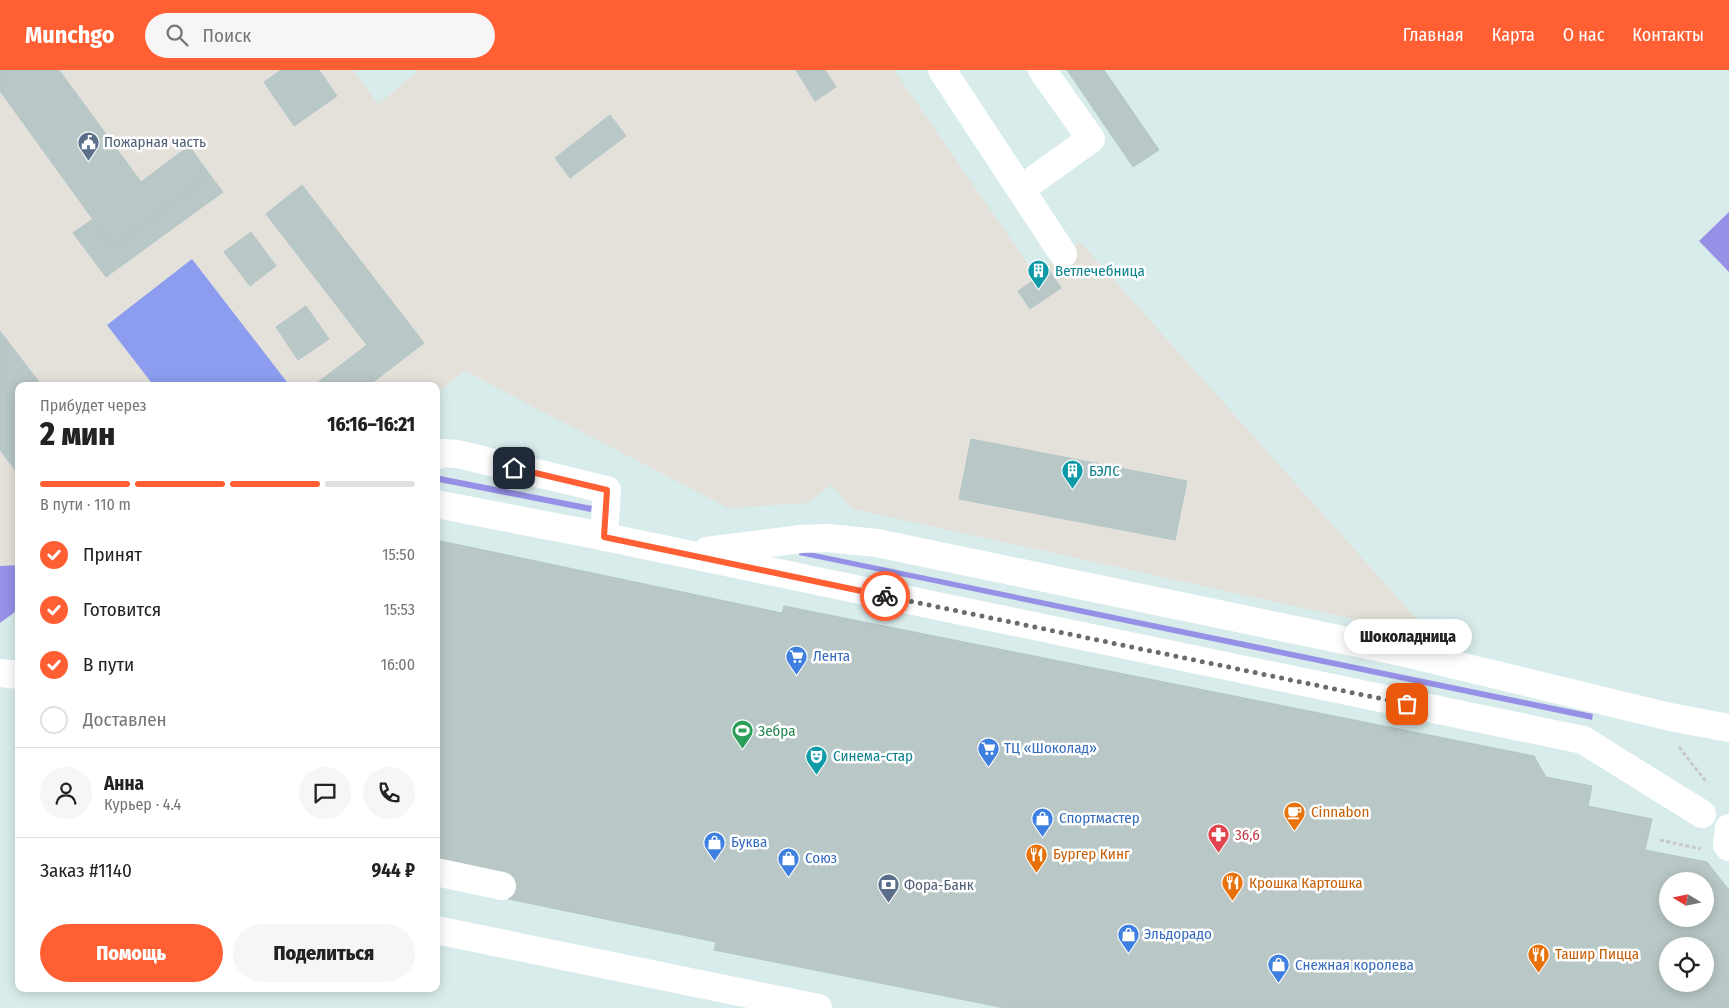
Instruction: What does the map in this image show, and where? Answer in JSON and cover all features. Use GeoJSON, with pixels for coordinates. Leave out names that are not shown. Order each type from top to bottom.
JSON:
{"type":"FeatureCollection","features":[{"type":"Feature","properties":{"kind":"street"},"geometry":{"type":"LineString","coordinates":[[942,70],[1063,254]]}},
{"type":"Feature","properties":{"kind":"street"},"geometry":{"type":"LineString","coordinates":[[1021,189],[1091,139],[1042,70]]}},
{"type":"Feature","properties":{"kind":"street"},"geometry":{"type":"LineString","coordinates":[[440,455],[457,454],[607,490],[604,537]]}},
{"type":"Feature","properties":{"kind":"street"},"geometry":{"type":"LineString","coordinates":[[440,505],[604,537],[1583,740],[1707,802]]}},
{"type":"Feature","properties":{"kind":"street"},"geometry":{"type":"LineString","coordinates":[[686,554],[801,539],[834,539],[877,543],[1401,652],[1670,717],[1729,728]]}},
{"type":"Feature","properties":{"kind":"street"},"geometry":{"type":"LineString","coordinates":[[0,672],[15,674]]}},
{"type":"Feature","properties":{"kind":"street"},"geometry":{"type":"LineString","coordinates":[[1717,848],[1727,845],[1729,828]]}},
{"type":"Feature","properties":{"kind":"street"},"geometry":{"type":"LineString","coordinates":[[440,873],[502,886]]}},
{"type":"Feature","properties":{"kind":"street"},"geometry":{"type":"LineString","coordinates":[[440,931],[818,1008]]}},
{"type":"Feature","properties":{"kind":"path"},"geometry":{"type":"LineString","coordinates":[[1673,740],[1707,802]]}},
{"type":"Feature","properties":{"kind":"path"},"geometry":{"type":"LineString","coordinates":[[1660,840],[1717,848]]}},
{"type":"Feature","properties":{"kind":"shaded area"},"geometry":{"type":"Polygon","coordinates":[[[0,70],[353,70],[378,104],[419,70],[894,70],[1034,273],[1019,285],[1080,242],[1423,626],[1394,628],[853,509],[831,485],[807,503],[728,508],[465,371],[440,390],[440,382],[15,382],[15,565],[0,566],[0,70]]]}},
{"type":"Feature","properties":{"kind":"shaded area"},"geometry":{"type":"Polygon","coordinates":[[[1729,212],[1729,272],[1699,241],[1729,212]]]}},
{"type":"Feature","properties":{"kind":"shaded area"},"geometry":{"type":"Polygon","coordinates":[[[192,259],[287,382],[151,382],[107,325],[192,259]]]}},
{"type":"Feature","properties":{"kind":"shaded area"},"geometry":{"type":"Polygon","coordinates":[[[440,476],[592,506],[591,512],[440,482],[440,476]]]}},
{"type":"Feature","properties":{"kind":"shaded area"},"geometry":{"type":"Polygon","coordinates":[[[800,550],[1593,714],[1592,720],[799,555],[800,550]]]}},
{"type":"Feature","properties":{"kind":"shaded area"},"geometry":{"type":"Polygon","coordinates":[[[15,565],[15,612],[0,623],[0,566],[15,565]]]}},
{"type":"Feature","properties":{"kind":"building","name":"Пожарная часть"},"geometry":{"type":"Polygon","coordinates":[[[0,70],[59,70],[141,182],[189,146],[210,175],[113,247],[0,91],[0,70]]]}},
{"type":"Feature","properties":{"kind":"building"},"geometry":{"type":"Polygon","coordinates":[[[281,70],[319,70],[337,96],[294,126],[264,82],[281,70]]]}},
{"type":"Feature","properties":{"kind":"building"},"geometry":{"type":"Polygon","coordinates":[[[796,70],[825,70],[836,87],[815,101],[796,70]]]}},
{"type":"Feature","properties":{"kind":"building"},"geometry":{"type":"Polygon","coordinates":[[[1067,70],[1104,70],[1159,150],[1133,167],[1067,70]]]}},
{"type":"Feature","properties":{"kind":"building"},"geometry":{"type":"Polygon","coordinates":[[[610,115],[626,136],[570,178],[555,158],[610,115]]]}},
{"type":"Feature","properties":{"kind":"building"},"geometry":{"type":"Polygon","coordinates":[[[210,175],[223,192],[106,277],[73,233],[93,219],[113,247],[210,175]]]}},
{"type":"Feature","properties":{"kind":"building"},"geometry":{"type":"Polygon","coordinates":[[[302,185],[424,343],[373,382],[318,382],[367,345],[266,214],[302,185]]]}},
{"type":"Feature","properties":{"kind":"building"},"geometry":{"type":"Polygon","coordinates":[[[251,232],[276,266],[250,286],[224,252],[251,232]]]}},
{"type":"Feature","properties":{"kind":"building","name":"Ветлечебница"},"geometry":{"type":"Polygon","coordinates":[[[1049,270],[1061,288],[1030,309],[1018,291],[1049,270]]]}},
{"type":"Feature","properties":{"kind":"building"},"geometry":{"type":"Polygon","coordinates":[[[306,306],[329,339],[298,360],[276,327],[306,306]]]}},
{"type":"Feature","properties":{"kind":"building"},"geometry":{"type":"Polygon","coordinates":[[[0,331],[39,382],[15,382],[15,470],[0,450],[0,331]]]}},
{"type":"Feature","properties":{"kind":"building","name":"БЭЛС"},"geometry":{"type":"Polygon","coordinates":[[[971,439],[1187,481],[1175,540],[959,499],[971,439]]]}},
{"type":"Feature","properties":{"kind":"building","name":"ТЦ «Шоколад»"},"geometry":{"type":"Polygon","coordinates":[[[440,541],[782,613],[784,606],[1534,756],[1546,777],[1592,786],[1588,806],[1652,819],[1645,850],[1707,862],[1729,890],[1729,1008],[1005,1008],[714,950],[716,942],[440,885],[440,541]]]}},
{"type":"Feature","properties":{"kind":"way so far"},"geometry":{"type":"LineString","coordinates":[[885,596],[1407,704]]}},
{"type":"Feature","properties":{"kind":"place","name":"Пожарная часть"},"geometry":{"type":"Point","coordinates":[88,161]}},
{"type":"Feature","properties":{"kind":"place","name":"Ветлечебница"},"geometry":{"type":"Point","coordinates":[1039,290]}},
{"type":"Feature","properties":{"kind":"place","name":"БЭЛС"},"geometry":{"type":"Point","coordinates":[1073,490]}},
{"type":"Feature","properties":{"kind":"place","name":"Лента"},"geometry":{"type":"Point","coordinates":[797,675]}},
{"type":"Feature","properties":{"kind":"place","name":"Шоколадница"},"geometry":{"type":"Point","coordinates":[1407,704]}},
{"type":"Feature","properties":{"kind":"place","name":"Зебра"},"geometry":{"type":"Point","coordinates":[742,750]}},
{"type":"Feature","properties":{"kind":"place","name":"ТЦ «Шоколад»"},"geometry":{"type":"Point","coordinates":[988,767]}},
{"type":"Feature","properties":{"kind":"place","name":"Синема-стар"},"geometry":{"type":"Point","coordinates":[817,775]}},
{"type":"Feature","properties":{"kind":"place","name":"Cinnabon"},"geometry":{"type":"Point","coordinates":[1295,831]}},
{"type":"Feature","properties":{"kind":"place","name":"Спортмастер"},"geometry":{"type":"Point","coordinates":[1043,837]}},
{"type":"Feature","properties":{"kind":"place","name":"36,6"},"geometry":{"type":"Point","coordinates":[1219,854]}},
{"type":"Feature","properties":{"kind":"place","name":"Буква"},"geometry":{"type":"Point","coordinates":[715,861]}},
{"type":"Feature","properties":{"kind":"place","name":"Бургер Кинг"},"geometry":{"type":"Point","coordinates":[1037,873]}},
{"type":"Feature","properties":{"kind":"place","name":"Союз"},"geometry":{"type":"Point","coordinates":[789,877]}},
{"type":"Feature","properties":{"kind":"place","name":"Крошка Картошка"},"geometry":{"type":"Point","coordinates":[1233,902]}},
{"type":"Feature","properties":{"kind":"place","name":"Фора-Банк"},"geometry":{"type":"Point","coordinates":[888,904]}},
{"type":"Feature","properties":{"kind":"place","name":"Эльдорадо"},"geometry":{"type":"Point","coordinates":[1128,953]}},
{"type":"Feature","properties":{"kind":"place","name":"Ташир Пицца"},"geometry":{"type":"Point","coordinates":[1539,973]}},
{"type":"Feature","properties":{"kind":"place","name":"Снежная королева"},"geometry":{"type":"Point","coordinates":[1279,984]}},
{"type":"Feature","properties":{"kind":"route"},"geometry":{"type":"LineString","coordinates":[[514,468],[607,490],[604,537],[885,596]]}}]}
